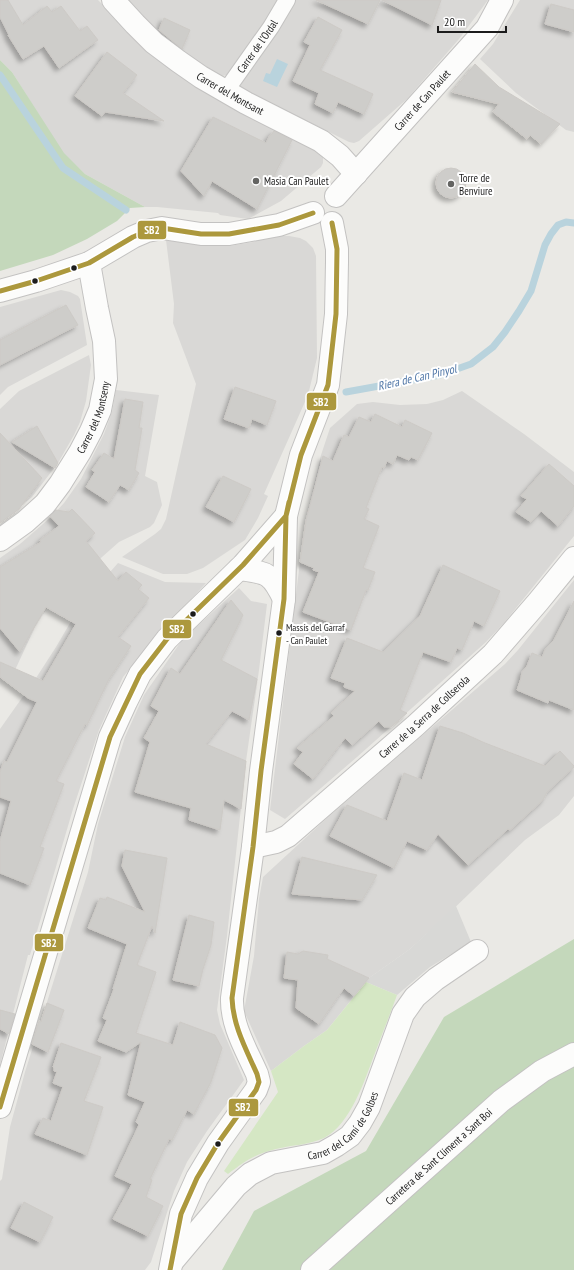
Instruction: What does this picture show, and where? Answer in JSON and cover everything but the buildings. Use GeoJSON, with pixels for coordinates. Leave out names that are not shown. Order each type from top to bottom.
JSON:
{"type":"FeatureCollection","features":[{"type":"Feature","properties":{"kind":"street","name":"Carrer del Montsant"},"geometry":{"type":"LineString","coordinates":[[113,0],[154,43],[201,77],[225,92],[321,141],[340,156],[356,174]]}},
{"type":"Feature","properties":{"kind":"street","name":"Carrer de l'Ordal"},"geometry":{"type":"LineString","coordinates":[[225,92],[271,27],[287,0]]}},
{"type":"Feature","properties":{"kind":"street","name":"Carrer de Can Paulet"},"geometry":{"type":"LineString","coordinates":[[336,196],[487,28],[502,0]]}},
{"type":"Feature","properties":{"kind":"street"},"geometry":{"type":"LineString","coordinates":[[326,193],[331,193],[336,196],[342,202],[342,212],[338,220],[332,223],[323,223],[318,221],[313,213],[312,207],[314,202],[319,196],[326,193]]}},
{"type":"Feature","properties":{"kind":"street"},"geometry":{"type":"LineString","coordinates":[[0,291],[36,281],[89,263],[133,237],[147,231],[162,228],[201,234],[230,234],[279,224],[313,213]]}},
{"type":"Feature","properties":{"kind":"street"},"geometry":{"type":"LineString","coordinates":[[253,848],[261,771],[284,599],[286,516],[301,455],[328,385],[336,314],[337,284],[337,249],[332,223]]}},
{"type":"Feature","properties":{"kind":"street","name":"Carrer del Montseny"},"geometry":{"type":"LineString","coordinates":[[0,540],[25,522],[48,499],[60,484],[80,452],[100,410],[106,379],[104,341],[89,263]]}},
{"type":"Feature","properties":{"kind":"street"},"geometry":{"type":"LineString","coordinates":[[0,1107],[108,744],[126,702],[140,674],[167,639],[239,569],[286,516]]}},
{"type":"Feature","properties":{"kind":"street","name":"Carrer de la Serra de Collserola"},"geometry":{"type":"LineString","coordinates":[[253,848],[276,842],[288,836],[415,726],[493,654],[574,558]]}},
{"type":"Feature","properties":{"kind":"street"},"geometry":{"type":"LineString","coordinates":[[239,569],[267,574],[276,583],[284,599]]}},
{"type":"Feature","properties":{"kind":"street","name":"Carrer del Camí de Golbes"},"geometry":{"type":"LineString","coordinates":[[171,1267],[181,1214],[197,1178],[218,1143],[256,1090],[259,1082],[257,1074],[235,1025],[232,1009],[232,998],[253,848]]}},
{"type":"Feature","properties":{"kind":"street","name":"Carrer del Camí de Golbes"},"geometry":{"type":"LineString","coordinates":[[171,1267],[236,1186],[250,1174],[271,1163],[323,1153],[338,1146],[350,1136],[360,1123],[369,1107],[403,1014],[415,997],[436,979],[477,952]]}},
{"type":"Feature","properties":{"kind":"street","name":"Carretera de Sant Climent a Sant Boi"},"geometry":{"type":"LineString","coordinates":[[312,1270],[501,1101],[542,1071],[574,1054]]}},
{"type":"Feature","properties":{"kind":"street"},"geometry":{"type":"LineString","coordinates":[[197,1178],[223,1202]]}},
{"type":"Feature","properties":{"kind":"shaded area"},"geometry":{"type":"Polygon","coordinates":[[[0,0],[98,0],[147,50],[198,87],[222,102],[259,119],[318,150],[323,156],[323,163],[321,167],[281,201],[248,219],[220,215],[218,213],[145,207],[85,174],[63,153],[12,72],[0,60],[0,0]]]}},
{"type":"Feature","properties":{"kind":"shaded area"},"geometry":{"type":"Polygon","coordinates":[[[126,0],[280,0],[269,19],[227,75],[222,76],[203,66],[158,32],[126,0]]]}},
{"type":"Feature","properties":{"kind":"shaded area"},"geometry":{"type":"Polygon","coordinates":[[[296,0],[488,0],[459,39],[407,99],[359,141],[354,143],[349,142],[237,86],[296,0]]]}},
{"type":"Feature","properties":{"kind":"shaded area"},"geometry":{"type":"Polygon","coordinates":[[[520,0],[574,0],[574,132],[566,130],[516,93],[480,59],[493,44],[520,0]]]}},
{"type":"Feature","properties":{"kind":"shaded area"},"geometry":{"type":"Polygon","coordinates":[[[273,236],[300,238],[306,241],[313,248],[316,256],[317,358],[308,395],[264,494],[268,496],[258,518],[245,540],[203,568],[187,574],[163,574],[122,557],[161,529],[166,519],[196,384],[173,323],[174,304],[166,240],[207,246],[230,246],[253,242],[273,236]]]}},
{"type":"Feature","properties":{"kind":"shaded area"},"geometry":{"type":"Polygon","coordinates":[[[61,290],[70,292],[78,296],[80,299],[87,345],[8,387],[0,395],[0,307],[61,290]]]}},
{"type":"Feature","properties":{"kind":"shaded area"},"geometry":{"type":"Polygon","coordinates":[[[89,355],[91,365],[86,401],[80,422],[74,435],[58,463],[32,497],[0,523],[0,409],[19,391],[89,355]]]}},
{"type":"Feature","properties":{"kind":"shaded area"},"geometry":{"type":"Polygon","coordinates":[[[116,390],[159,395],[145,476],[157,482],[162,505],[154,523],[150,527],[119,542],[50,603],[35,627],[9,683],[0,677],[0,558],[20,544],[51,517],[64,503],[81,479],[104,434],[112,412],[116,390]]]}},
{"type":"Feature","properties":{"kind":"shaded area"},"geometry":{"type":"Polygon","coordinates":[[[462,391],[524,434],[574,472],[574,536],[504,623],[486,642],[285,819],[270,810],[306,519],[321,455],[330,428],[357,404],[373,402],[400,405],[427,404],[443,400],[462,391]]]}},
{"type":"Feature","properties":{"kind":"shaded area"},"geometry":{"type":"Polygon","coordinates":[[[118,563],[165,582],[206,583],[165,627],[123,677],[99,730],[73,809],[30,955],[28,955],[0,1065],[0,729],[36,678],[80,606],[118,563]]]}},
{"type":"Feature","properties":{"kind":"shaded area"},"geometry":{"type":"Polygon","coordinates":[[[574,580],[574,796],[559,815],[525,840],[410,949],[369,978],[327,1030],[271,1071],[244,1011],[254,956],[259,899],[263,877],[326,819],[505,664],[574,580]]]}},
{"type":"Feature","properties":{"kind":"shaded area"},"geometry":{"type":"Polygon","coordinates":[[[239,588],[251,601],[267,604],[246,761],[227,936],[217,1010],[220,1024],[244,1080],[207,1131],[187,1162],[174,1191],[151,1262],[145,1270],[0,1270],[0,1181],[2,1179],[10,1127],[25,1072],[88,872],[98,824],[125,737],[144,695],[182,640],[239,588]]]}},
{"type":"Feature","properties":{"kind":"shaded area"},"geometry":{"type":"Polygon","coordinates":[[[456,906],[471,942],[430,967],[397,995],[366,982],[369,978],[410,949],[456,906]]]}},
{"type":"Feature","properties":{"kind":"green space"},"geometry":{"type":"Polygon","coordinates":[[[0,60],[12,72],[64,153],[85,174],[145,207],[130,208],[117,221],[87,239],[53,255],[0,271],[0,60]]]}},
{"type":"Feature","properties":{"kind":"green space"},"geometry":{"type":"Polygon","coordinates":[[[574,939],[574,1270],[222,1270],[254,1211],[366,1151],[444,1017],[574,939]]]}},
{"type":"Feature","properties":{"kind":"green space"},"geometry":{"type":"Polygon","coordinates":[[[366,982],[397,995],[362,1088],[342,1122],[334,1131],[324,1138],[262,1153],[245,1162],[228,1174],[224,1171],[278,1092],[271,1071],[327,1030],[366,982]]]}},
{"type":"Feature","properties":{"kind":"water"},"geometry":{"type":"Polygon","coordinates":[[[277,59],[288,64],[277,87],[263,81],[266,73],[270,74],[277,59]]]}},
{"type":"Feature","properties":{"kind":"waterway"},"geometry":{"type":"LineString","coordinates":[[0,75],[63,168],[126,210]]}},
{"type":"Feature","properties":{"kind":"waterway","name":"Riera de Can Pinyol"},"geometry":{"type":"LineString","coordinates":[[346,392],[440,375],[471,364],[493,347],[519,311],[531,291],[545,245],[551,234],[558,225],[566,222],[574,223]]}},
{"type":"Feature","properties":{"kind":"transit line","name":"SB2"},"geometry":{"type":"LineString","coordinates":[[0,291],[36,281],[89,263],[133,237],[147,231],[162,228],[201,234],[229,234],[279,225],[313,213]]}},
{"type":"Feature","properties":{"kind":"transit line","name":"SB2"},"geometry":{"type":"LineString","coordinates":[[170,1270],[181,1214],[197,1178],[218,1143],[256,1090],[259,1082],[237,1028],[232,998],[253,847],[261,771],[284,599],[286,516],[301,455],[328,385],[336,314],[337,249],[332,223]]}},
{"type":"Feature","properties":{"kind":"transit line","name":"SB2"},"geometry":{"type":"LineString","coordinates":[[0,1107],[110,737],[140,674],[167,639],[243,565],[286,516],[289,502]]}},
{"type":"Feature","properties":{"kind":"place","name":"Masia Can Paulet"},"geometry":{"type":"Point","coordinates":[256,181]}},
{"type":"Feature","properties":{"kind":"place","name":"Torre de Benviure"},"geometry":{"type":"Point","coordinates":[451,184]}},
{"type":"Feature","properties":{"kind":"place","name":"Massís del Garraf - Can Paulet"},"geometry":{"type":"Point","coordinates":[279,633]}}]}
